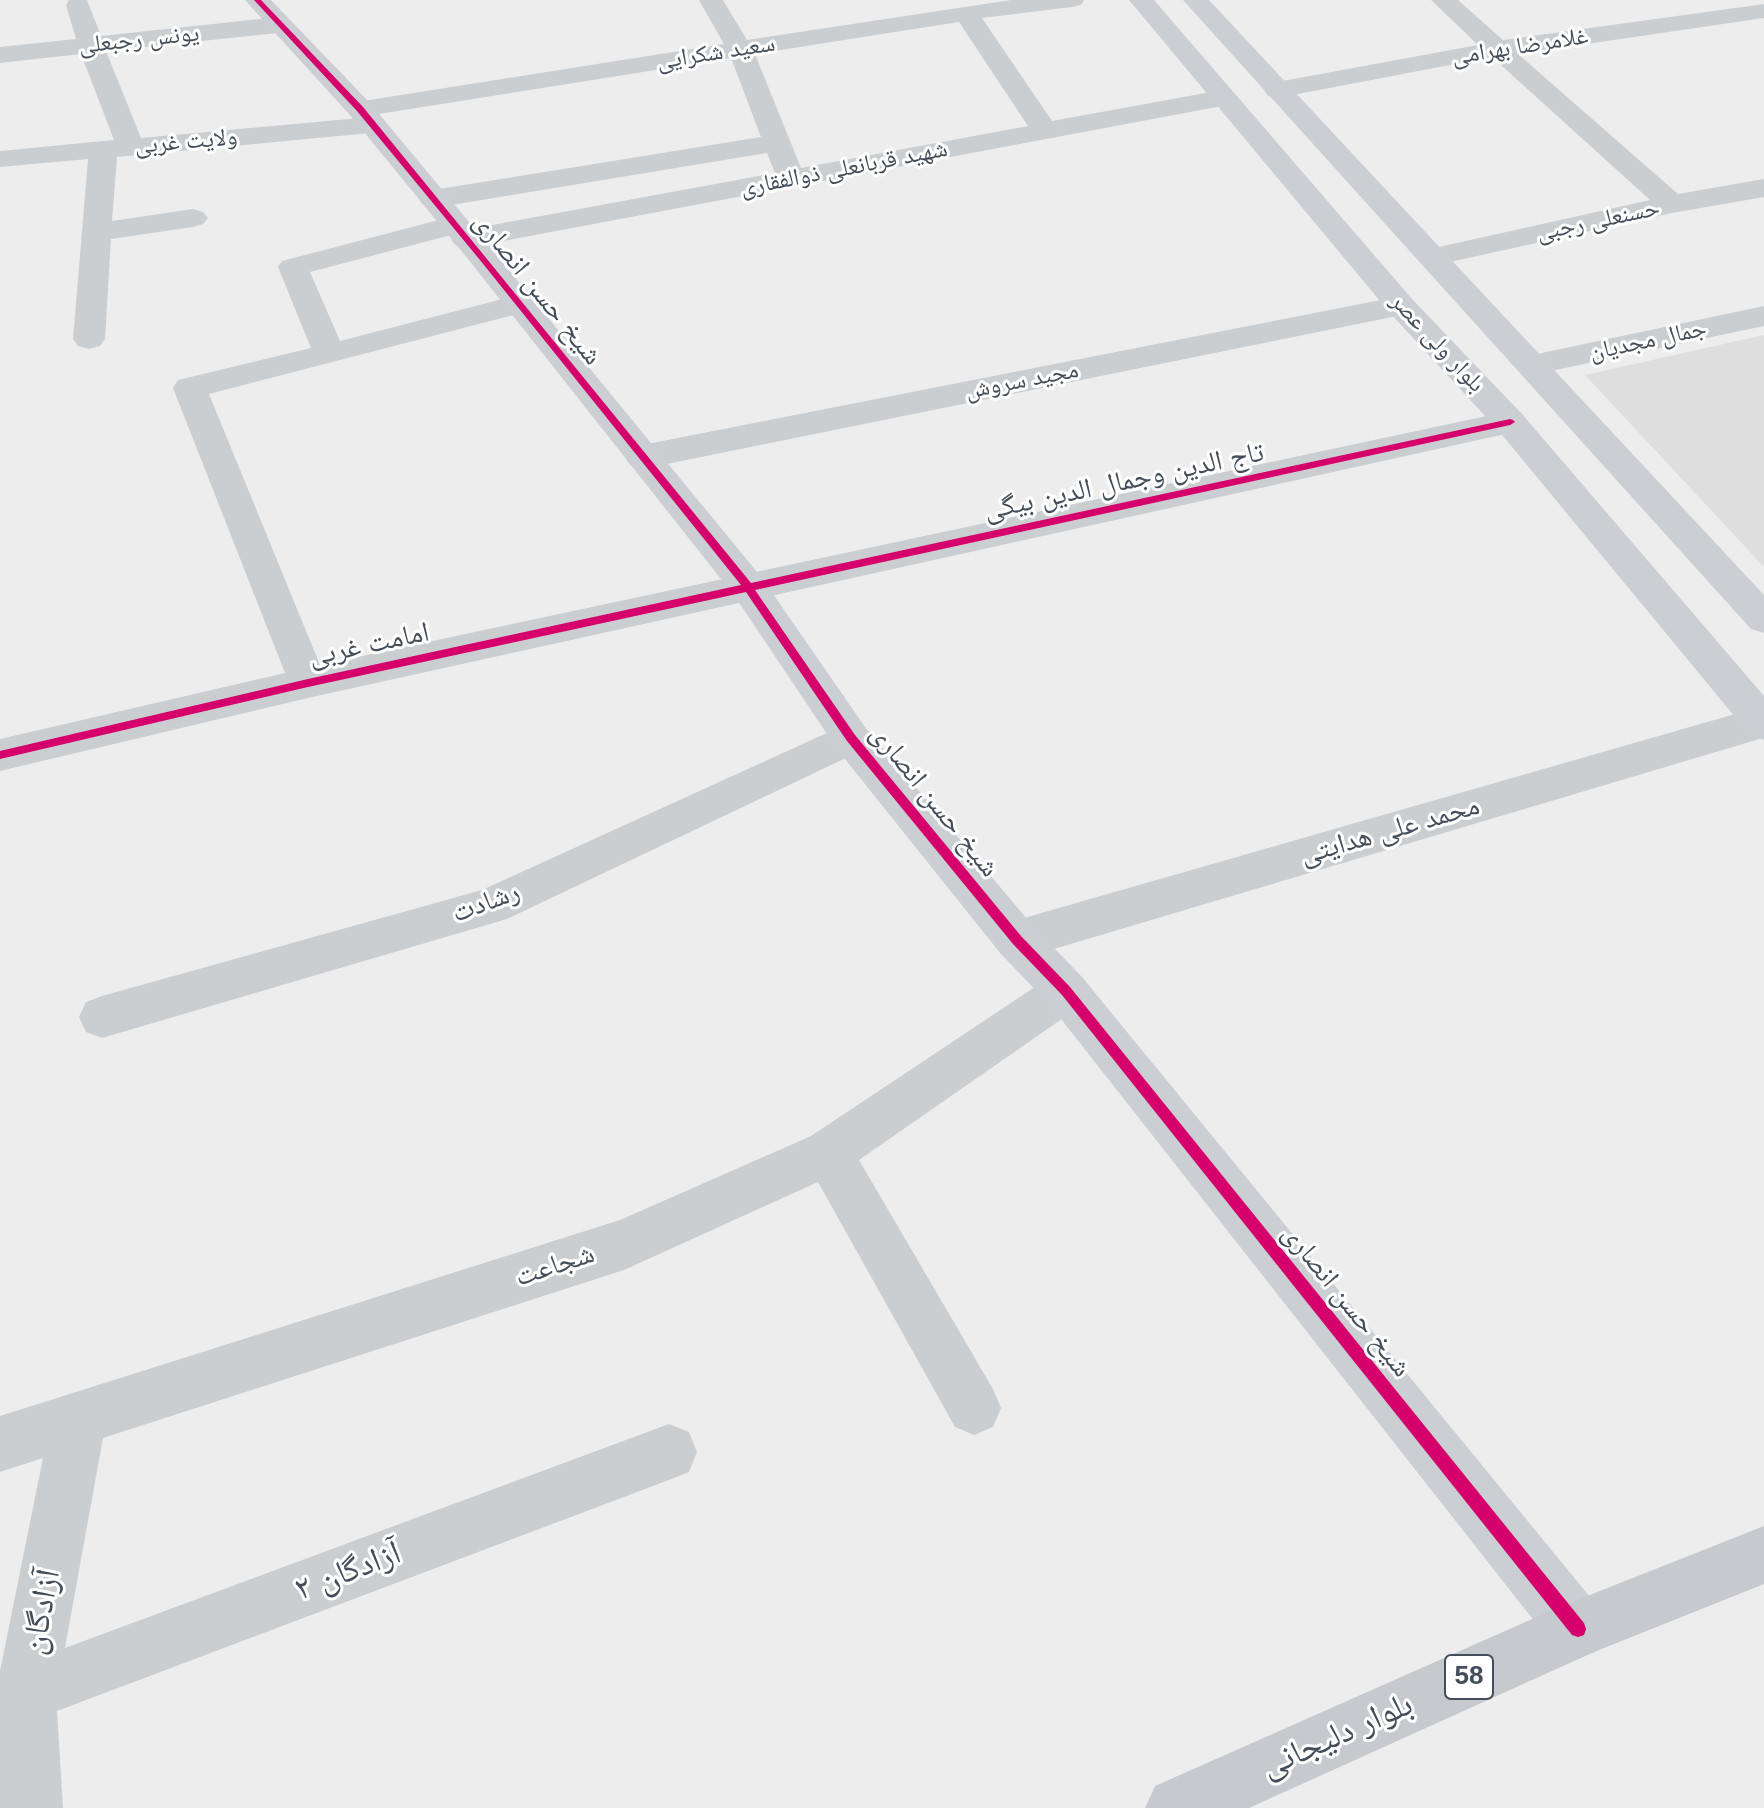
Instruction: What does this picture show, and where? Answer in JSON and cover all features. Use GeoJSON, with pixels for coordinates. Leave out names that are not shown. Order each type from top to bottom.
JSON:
{"type":"FeatureCollection","features":[{"type":"Feature","properties":{"kind":"main road","name":"شیخ حسن انصاری"},"geometry":{"type":"LineString","coordinates":[[257,0],[366,117],[749,588],[851,738],[1017,940],[1066,991],[1578,1629]]}},
{"type":"Feature","properties":{"kind":"main road","name":"بلوار ولی عصر"},"geometry":{"type":"LineString","coordinates":[[1141,0],[1401,306],[1510,422],[1764,723]]}},
{"type":"Feature","properties":{"kind":"main road","name":"بلوار ولی عصر"},"geometry":{"type":"LineString","coordinates":[[1195,0],[1764,619]]}},
{"type":"Feature","properties":{"kind":"main road","name":"بلوار دلیجانی"},"geometry":{"type":"LineString","coordinates":[[1177,1808],[1578,1629],[1764,1555]]}},
{"type":"Feature","properties":{"kind":"street"},"geometry":{"type":"LineString","coordinates":[[711,0],[740,49],[774,143],[792,179]]}},
{"type":"Feature","properties":{"kind":"street","name":"سعید شکرایی"},"geometry":{"type":"LineString","coordinates":[[366,117],[740,49],[966,13],[1072,0]]}},
{"type":"Feature","properties":{"kind":"street"},"geometry":{"type":"LineString","coordinates":[[1443,0],[1672,204]]}},
{"type":"Feature","properties":{"kind":"street"},"geometry":{"type":"LineString","coordinates":[[78,5],[93,45],[117,148],[98,232],[89,339]]}},
{"type":"Feature","properties":{"kind":"street","name":"غلامرضا بهرامی"},"geometry":{"type":"LineString","coordinates":[[1277,90],[1496,49],[1764,11]]}},
{"type":"Feature","properties":{"kind":"street"},"geometry":{"type":"LineString","coordinates":[[966,13],[1045,131]]}},
{"type":"Feature","properties":{"kind":"street","name":"یونس رجبعلی"},"geometry":{"type":"LineString","coordinates":[[0,55],[278,25]]}},
{"type":"Feature","properties":{"kind":"street","name":"شهید قربانعلی ذوالفقاری"},"geometry":{"type":"LineString","coordinates":[[329,354],[293,267],[460,232],[792,179],[1222,98]]}},
{"type":"Feature","properties":{"kind":"street","name":"ولایت غربی"},"geometry":{"type":"LineString","coordinates":[[0,159],[117,148],[366,117]]}},
{"type":"Feature","properties":{"kind":"street"},"geometry":{"type":"LineString","coordinates":[[433,199],[774,143]]}},
{"type":"Feature","properties":{"kind":"street","name":"حسنعلی رجبی"},"geometry":{"type":"LineString","coordinates":[[1432,257],[1672,204],[1764,188]]}},
{"type":"Feature","properties":{"kind":"street"},"geometry":{"type":"LineString","coordinates":[[98,232],[193,218]]}},
{"type":"Feature","properties":{"kind":"street"},"geometry":{"type":"LineString","coordinates":[[308,683],[190,388],[518,304]]}},
{"type":"Feature","properties":{"kind":"street","name":"مجید سروش"},"geometry":{"type":"LineString","coordinates":[[642,457],[1401,306]]}},
{"type":"Feature","properties":{"kind":"street","name":"جمال مجدیان"},"geometry":{"type":"LineString","coordinates":[[1532,365],[1764,316]]}},
{"type":"Feature","properties":{"kind":"street","name":"تاج الدین وجمال الدین بیگی"},"geometry":{"type":"LineString","coordinates":[[749,588],[1510,422]]}},
{"type":"Feature","properties":{"kind":"street","name":"امامت غربی"},"geometry":{"type":"LineString","coordinates":[[0,755],[308,683],[749,588]]}},
{"type":"Feature","properties":{"kind":"street","name":"محمد علی هدایتی"},"geometry":{"type":"LineString","coordinates":[[1017,940],[1764,723]]}},
{"type":"Feature","properties":{"kind":"street","name":"رشادت"},"geometry":{"type":"LineString","coordinates":[[102,1017],[491,906],[851,738]]}},
{"type":"Feature","properties":{"kind":"street","name":"شجاعت"},"geometry":{"type":"LineString","coordinates":[[0,1444],[624,1244],[828,1153],[1066,991]]}},
{"type":"Feature","properties":{"kind":"street"},"geometry":{"type":"LineString","coordinates":[[828,1153],[974,1408]]}},
{"type":"Feature","properties":{"kind":"street","name":"آزادگان"},"geometry":{"type":"LineString","coordinates":[[31,1808],[13,1698],[79,1418]]}},
{"type":"Feature","properties":{"kind":"street","name":"آزادگان ۲"},"geometry":{"type":"LineString","coordinates":[[13,1698],[669,1452]]}},
{"type":"Feature","properties":{"kind":"shaded area"},"geometry":{"type":"Polygon","coordinates":[[[1764,335],[1764,567],[1585,375],[1764,335]]]}},
{"type":"Feature","properties":{"kind":"cycle path"},"geometry":{"type":"LineString","coordinates":[[257,0],[360,109],[483,258],[749,588],[851,738],[1017,940],[1066,991],[1578,1629]]}},
{"type":"Feature","properties":{"kind":"cycle path"},"geometry":{"type":"LineString","coordinates":[[0,755],[308,683],[1510,422]]}}]}
